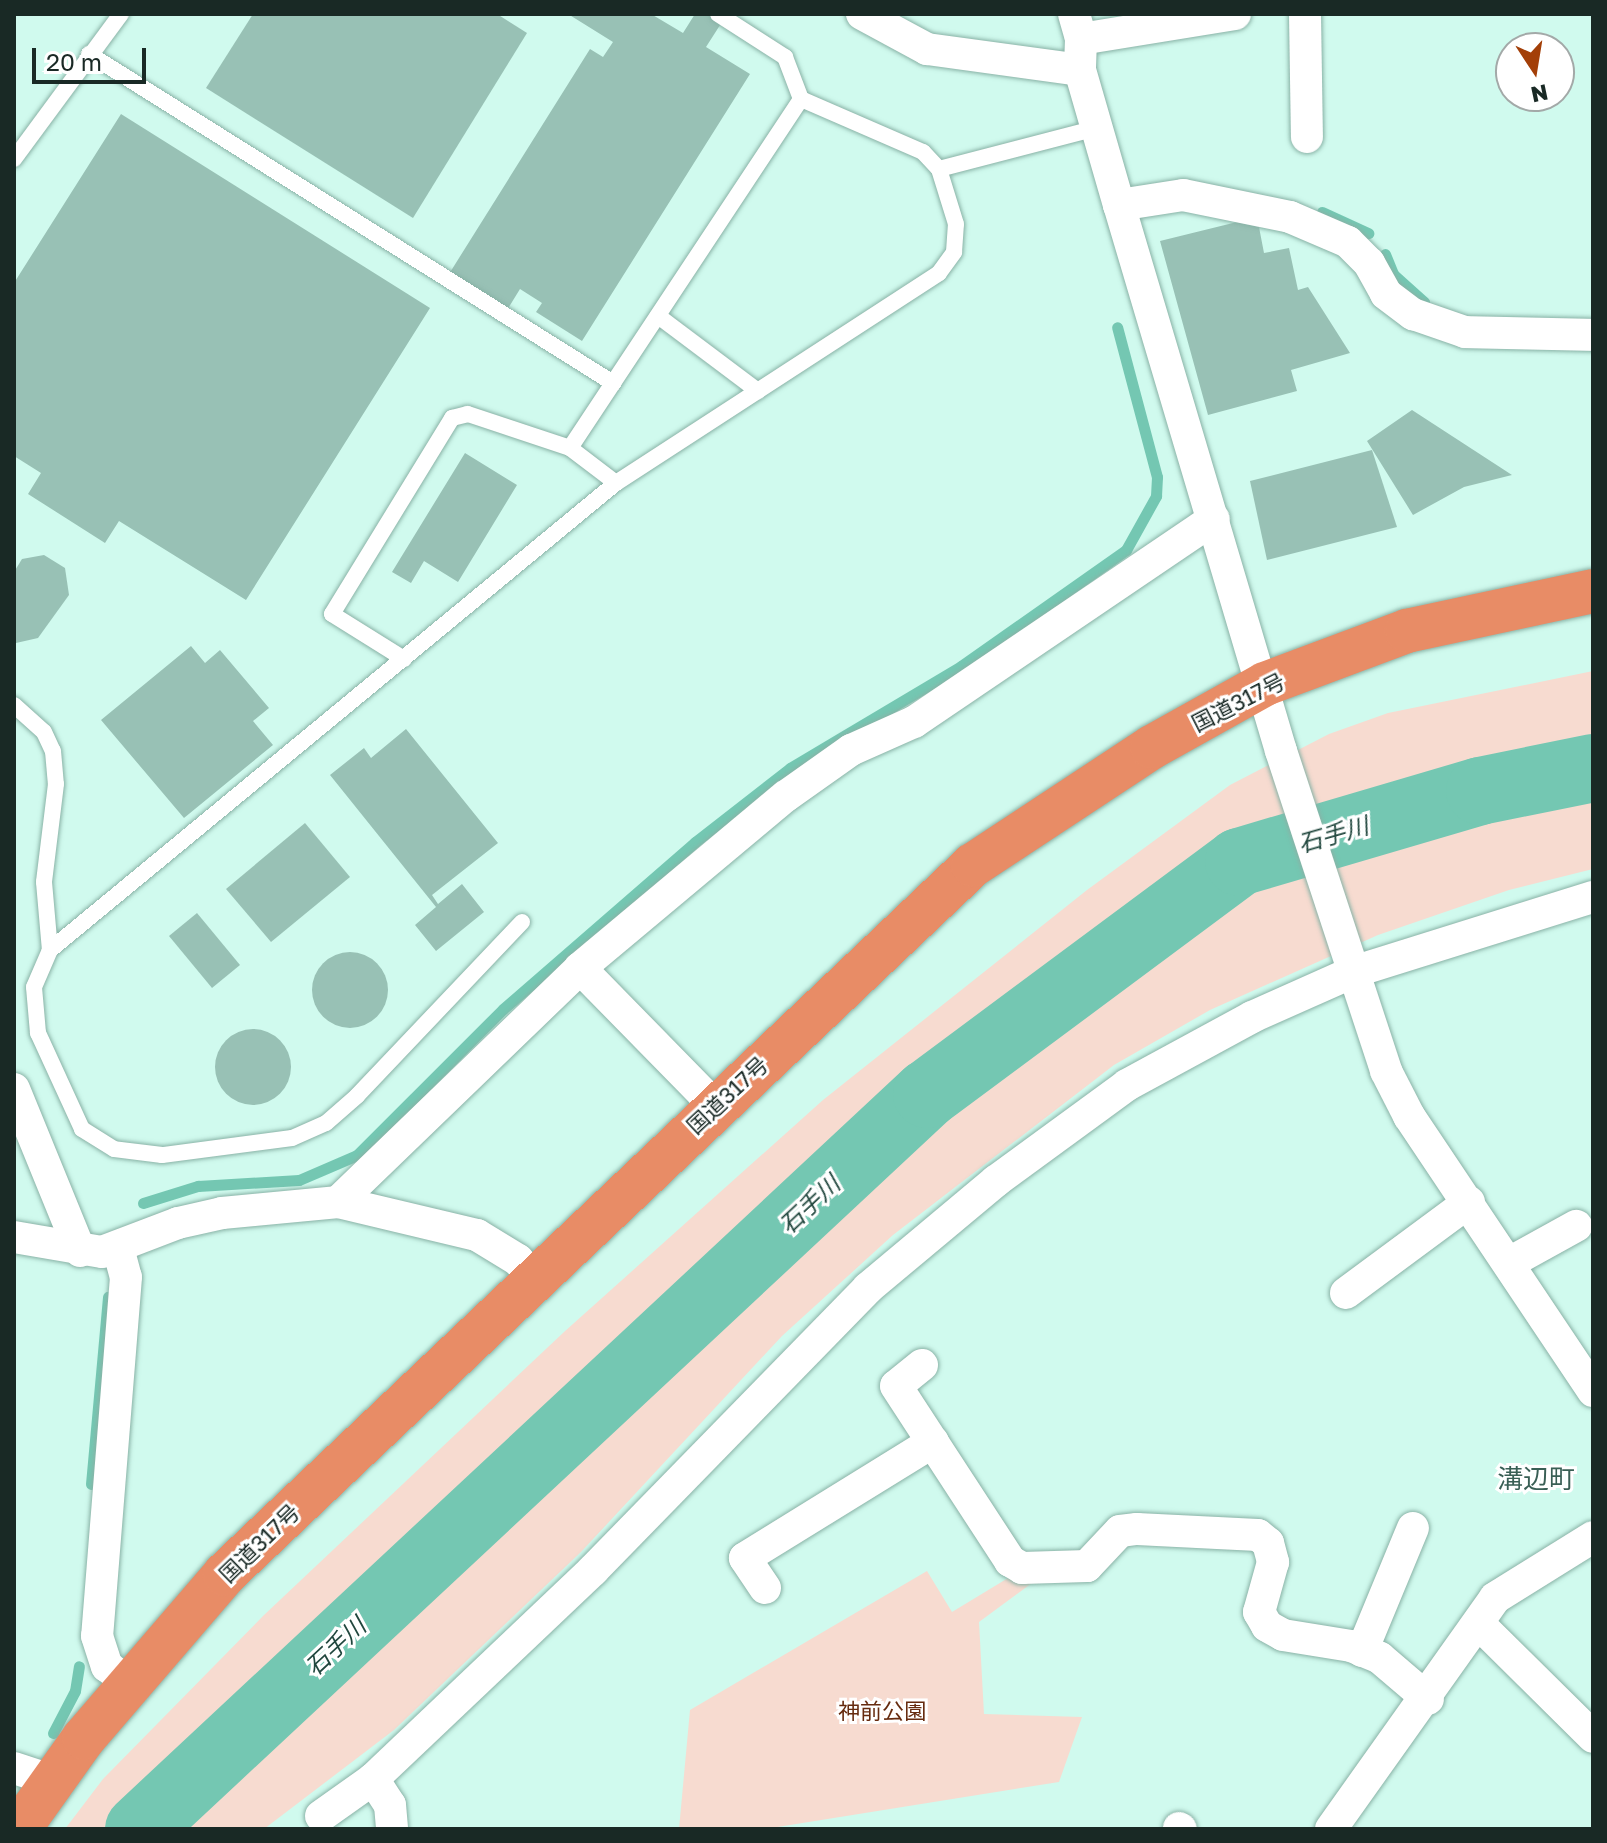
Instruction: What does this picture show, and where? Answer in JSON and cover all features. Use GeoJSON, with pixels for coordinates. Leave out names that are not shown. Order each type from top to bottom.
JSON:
{"type":"FeatureCollection","features":[{"type":"Feature","properties":{"kind":"highway","name":"国道317号"},"geometry":{"type":"LineString","coordinates":[[19,1829],[33,1774],[129,1684],[225,1574],[715,1106],[973,865],[1152,747],[1265,684],[1407,631],[1593,591]]}},
{"type":"Feature","properties":{"kind":"street"},"geometry":{"type":"LineString","coordinates":[[862,14],[927,49],[1078,41],[1235,14]]}},
{"type":"Feature","properties":{"kind":"street"},"geometry":{"type":"LineString","coordinates":[[1305,14],[1307,137]]}},
{"type":"Feature","properties":{"kind":"street"},"geometry":{"type":"LineString","coordinates":[[1078,41],[1096,128],[1265,684],[1281,751],[1386,1071],[1409,1116],[1593,1391]]}},
{"type":"Feature","properties":{"kind":"street"},"geometry":{"type":"LineString","coordinates":[[1119,205],[1183,195],[1290,217],[1348,242],[1369,263],[1386,294],[1413,314],[1465,332],[1593,335]]}},
{"type":"Feature","properties":{"kind":"street"},"geometry":{"type":"LineString","coordinates":[[338,1202],[580,968],[786,796],[851,750],[914,722],[1214,519]]}},
{"type":"Feature","properties":{"kind":"street"},"geometry":{"type":"LineString","coordinates":[[321,1816],[373,1779],[737,1428],[868,1288],[996,1181],[1127,1085],[1351,965],[1593,897]]}},
{"type":"Feature","properties":{"kind":"street"},"geometry":{"type":"LineString","coordinates":[[580,968],[715,1106]]}},
{"type":"Feature","properties":{"kind":"street"},"geometry":{"type":"LineString","coordinates":[[14,1089],[80,1251]]}},
{"type":"Feature","properties":{"kind":"street"},"geometry":{"type":"LineString","coordinates":[[14,1237],[80,1251],[118,1248],[178,1223],[222,1213],[338,1202],[477,1235],[496,1243],[535,1280]]}},
{"type":"Feature","properties":{"kind":"street"},"geometry":{"type":"LineString","coordinates":[[1346,1293],[1469,1202]]}},
{"type":"Feature","properties":{"kind":"street"},"geometry":{"type":"LineString","coordinates":[[1509,1263],[1576,1226]]}},
{"type":"Feature","properties":{"kind":"street"},"geometry":{"type":"LineString","coordinates":[[118,1248],[126,1277],[97,1636],[107,1666],[129,1684]]}},
{"type":"Feature","properties":{"kind":"street"},"geometry":{"type":"LineString","coordinates":[[922,1365],[896,1386],[1010,1561],[1022,1568],[1087,1566],[1120,1531],[1128,1530],[1258,1535],[1268,1543],[1273,1562],[1259,1612],[1267,1626],[1283,1635],[1362,1651],[1380,1658],[1428,1699]]}},
{"type":"Feature","properties":{"kind":"street"},"geometry":{"type":"LineString","coordinates":[[765,1588],[745,1558],[933,1442]]}},
{"type":"Feature","properties":{"kind":"street"},"geometry":{"type":"LineString","coordinates":[[1362,1651],[1413,1528]]}},
{"type":"Feature","properties":{"kind":"street"},"geometry":{"type":"LineString","coordinates":[[1331,1829],[1428,1699],[1495,1598],[1593,1537]]}},
{"type":"Feature","properties":{"kind":"street"},"geometry":{"type":"LineString","coordinates":[[1478,1623],[1593,1737]]}},
{"type":"Feature","properties":{"kind":"street"},"geometry":{"type":"LineString","coordinates":[[373,1779],[390,1805],[392,1829]]}},
{"type":"Feature","properties":{"kind":"lane"},"geometry":{"type":"LineString","coordinates":[[14,159],[121,14]]}},
{"type":"Feature","properties":{"kind":"lane"},"geometry":{"type":"LineString","coordinates":[[522,922],[326,1123],[292,1138],[246,1147],[162,1155],[114,1149],[82,1129],[38,1033],[34,987],[50,950],[616,483],[939,273],[954,252],[956,224],[939,169],[923,152],[801,99],[785,57],[718,14]]}},
{"type":"Feature","properties":{"kind":"lane"},"geometry":{"type":"LineString","coordinates":[[89,54],[613,383]]}},
{"type":"Feature","properties":{"kind":"lane"},"geometry":{"type":"LineString","coordinates":[[570,448],[801,99]]}},
{"type":"Feature","properties":{"kind":"lane"},"geometry":{"type":"LineString","coordinates":[[939,169],[1096,128]]}},
{"type":"Feature","properties":{"kind":"lane"},"geometry":{"type":"LineString","coordinates":[[658,316],[758,391]]}},
{"type":"Feature","properties":{"kind":"lane"},"geometry":{"type":"LineString","coordinates":[[404,659],[332,614],[452,418],[468,414],[570,448],[616,483]]}},
{"type":"Feature","properties":{"kind":"lane"},"geometry":{"type":"LineString","coordinates":[[14,705],[44,732],[53,751],[56,784],[44,882],[50,950]]}},
{"type":"Feature","properties":{"kind":"green space"},"geometry":{"type":"Polygon","coordinates":[[[1593,671],[1593,869],[1509,890],[1378,935],[1210,1010],[1114,1065],[893,1235],[782,1336],[581,1552],[394,1730],[264,1829],[65,1829],[103,1779],[263,1616],[564,1332],[823,1100],[1087,890],[1230,785],[1329,734],[1388,713],[1593,671]]]}},
{"type":"Feature","properties":{"kind":"green space","name":"神前公園"},"geometry":{"type":"Polygon","coordinates":[[[927,1571],[952,1612],[1018,1572],[1043,1575],[979,1622],[984,1714],[1082,1717],[1059,1782],[765,1829],[679,1829],[690,1710],[927,1571]]]}},
{"type":"Feature","properties":{"kind":"building"},"geometry":{"type":"Polygon","coordinates":[[[253,14],[497,14],[527,33],[413,218],[206,88],[253,14]]]}},
{"type":"Feature","properties":{"kind":"building"},"geometry":{"type":"Polygon","coordinates":[[[568,14],[651,14],[683,33],[695,14],[709,14],[722,22],[706,47],[750,74],[582,341],[536,312],[542,303],[520,289],[507,310],[449,274],[590,49],[603,57],[613,42],[568,14]]]}},
{"type":"Feature","properties":{"kind":"building"},"geometry":{"type":"Polygon","coordinates":[[[121,114],[430,308],[246,600],[119,521],[105,543],[28,494],[41,473],[14,456],[14,283],[121,114]]]}},
{"type":"Feature","properties":{"kind":"building"},"geometry":{"type":"Polygon","coordinates":[[[1237,222],[1259,227],[1264,253],[1289,248],[1298,290],[1308,287],[1350,353],[1291,370],[1297,391],[1208,415],[1160,241],[1237,222]]]}},
{"type":"Feature","properties":{"kind":"building"},"geometry":{"type":"Polygon","coordinates":[[[1412,410],[1512,475],[1464,487],[1413,515],[1367,441],[1412,410]]]}},
{"type":"Feature","properties":{"kind":"building"},"geometry":{"type":"Polygon","coordinates":[[[1372,450],[1397,527],[1267,560],[1250,481],[1372,450]]]}},
{"type":"Feature","properties":{"kind":"building"},"geometry":{"type":"Polygon","coordinates":[[[465,453],[517,485],[458,582],[424,561],[411,583],[392,572],[465,453]]]}},
{"type":"Feature","properties":{"kind":"building"},"geometry":{"type":"Polygon","coordinates":[[[44,555],[65,568],[69,595],[38,638],[16,643],[14,572],[22,559],[44,555]]]}},
{"type":"Feature","properties":{"kind":"building"},"geometry":{"type":"Polygon","coordinates":[[[191,646],[205,663],[220,650],[269,708],[253,721],[273,745],[184,818],[101,720],[191,646]]]}},
{"type":"Feature","properties":{"kind":"building"},"geometry":{"type":"Polygon","coordinates":[[[406,729],[498,843],[432,895],[438,904],[462,884],[484,912],[436,951],[415,925],[436,907],[330,775],[364,748],[371,758],[406,729]]]}},
{"type":"Feature","properties":{"kind":"building"},"geometry":{"type":"Polygon","coordinates":[[[305,823],[350,877],[271,942],[226,889],[305,823]]]}},
{"type":"Feature","properties":{"kind":"building"},"geometry":{"type":"Polygon","coordinates":[[[197,913],[240,965],[212,988],[169,936],[197,913]]]}},
{"type":"Feature","properties":{"kind":"building"},"geometry":{"type":"Polygon","coordinates":[[[350,952],[364,955],[377,963],[385,976],[388,990],[385,1004],[377,1017],[364,1025],[350,1028],[336,1025],[323,1017],[315,1004],[312,990],[315,976],[323,963],[336,955],[350,952]]]}},
{"type":"Feature","properties":{"kind":"building"},"geometry":{"type":"Polygon","coordinates":[[[253,1029],[267,1032],[280,1040],[288,1053],[291,1067],[288,1081],[280,1094],[267,1102],[253,1105],[239,1102],[226,1094],[218,1081],[215,1067],[218,1053],[226,1040],[239,1032],[253,1029]]]}},
{"type":"Feature","properties":{"kind":"waterway"},"geometry":{"type":"LineString","coordinates":[[1322,212],[1368,233]]}},
{"type":"Feature","properties":{"kind":"waterway"},"geometry":{"type":"LineString","coordinates":[[1385,254],[1393,274],[1424,302]]}},
{"type":"Feature","properties":{"kind":"waterway"},"geometry":{"type":"LineString","coordinates":[[143,1203],[198,1186],[299,1180],[357,1155],[503,1009],[695,842],[790,768],[961,666],[1126,550],[1156,496],[1157,477],[1117,327]]}},
{"type":"Feature","properties":{"kind":"waterway","name":"石手川"},"geometry":{"type":"LineString","coordinates":[[139,1829],[927,1094],[1239,862],[1480,791],[1593,768]]}},
{"type":"Feature","properties":{"kind":"waterway"},"geometry":{"type":"LineString","coordinates":[[91,1484],[108,1297]]}},
{"type":"Feature","properties":{"kind":"waterway"},"geometry":{"type":"LineString","coordinates":[[53,1733],[75,1691],[79,1666]]}},
{"type":"Feature","properties":{"kind":"district","name":"溝辺町"},"geometry":{"type":"Point","coordinates":[1536,1479]}}]}
